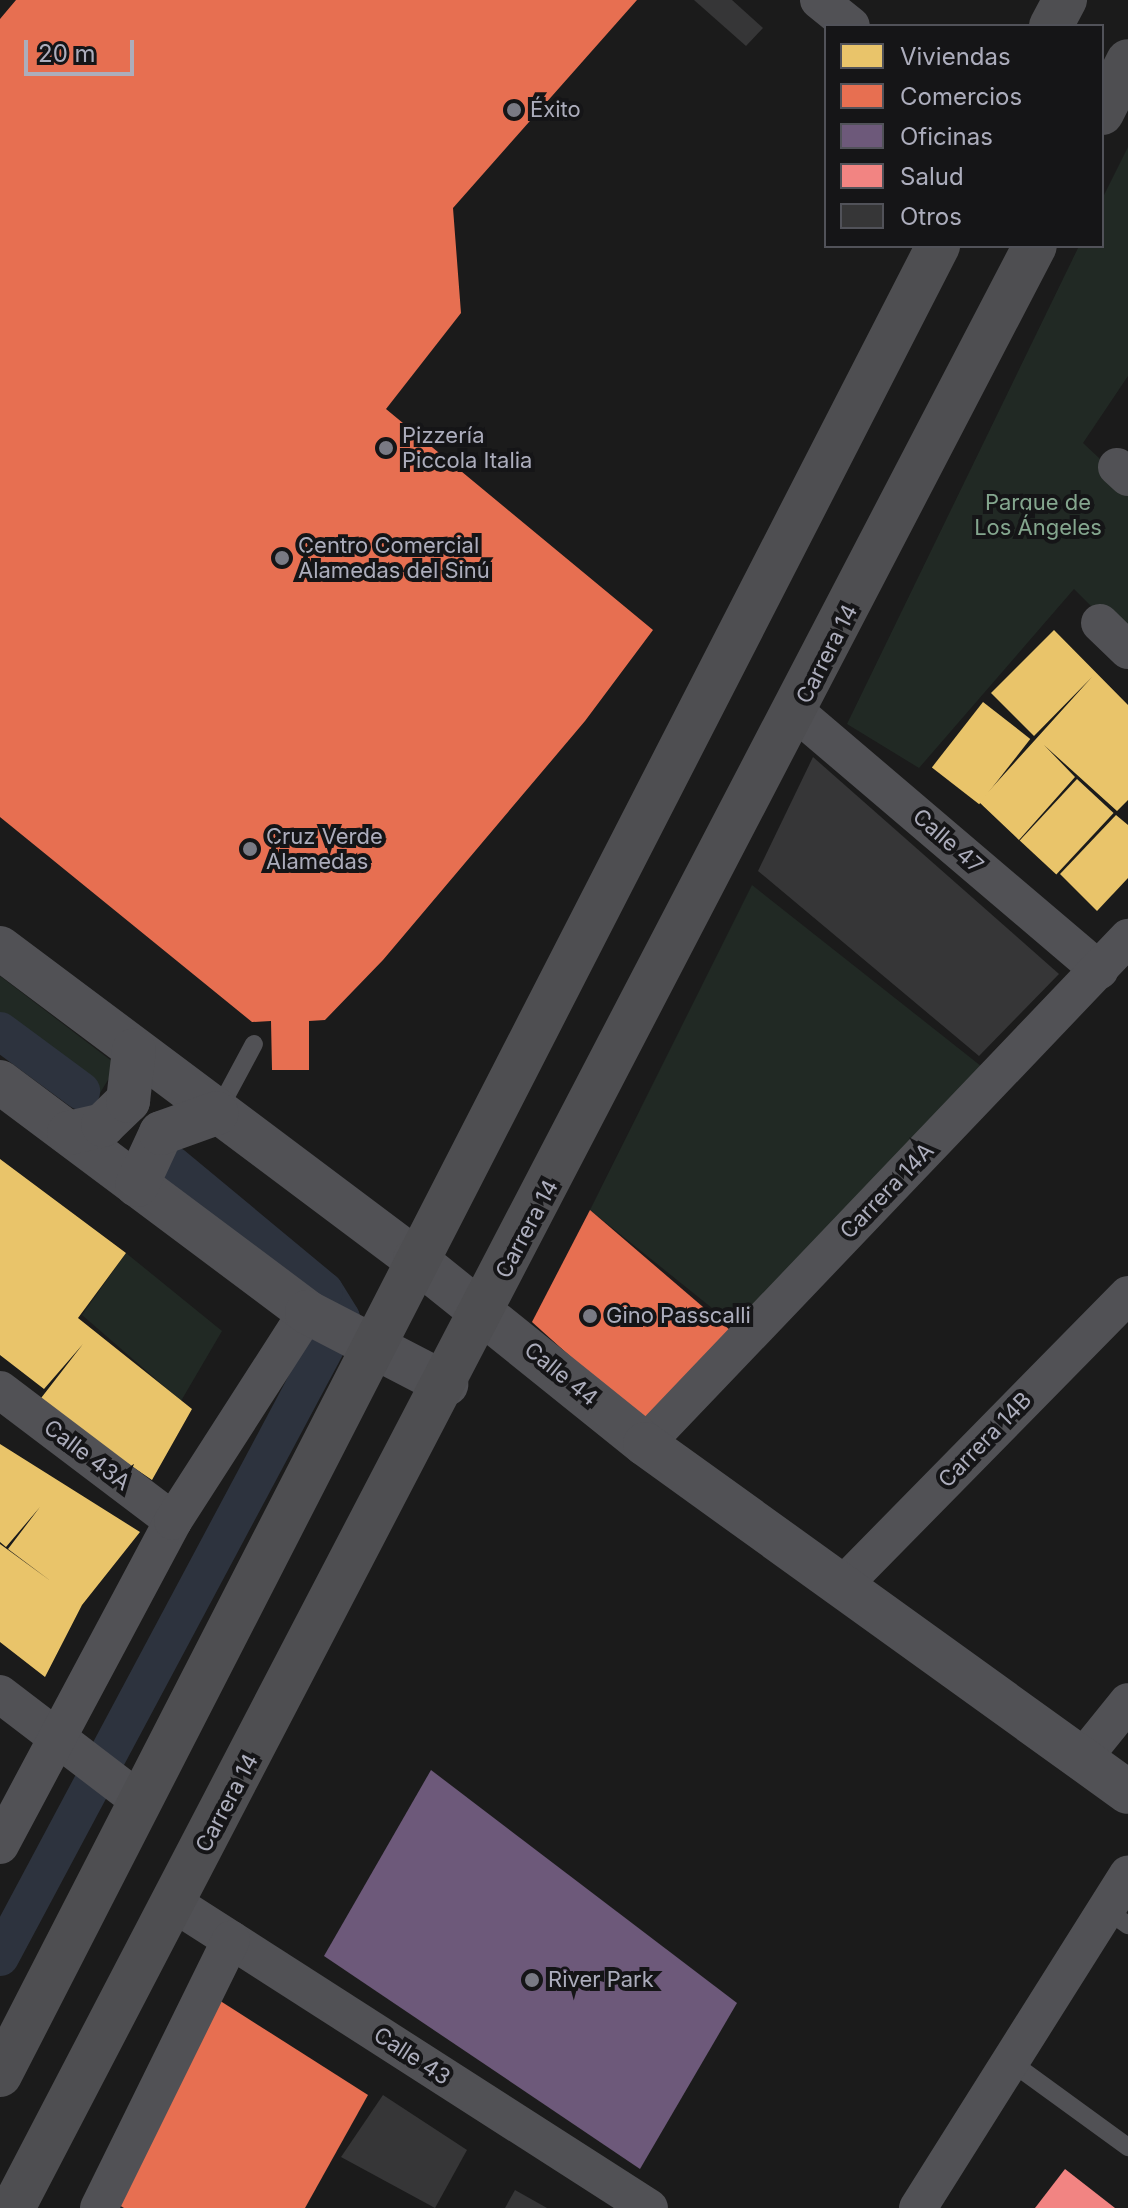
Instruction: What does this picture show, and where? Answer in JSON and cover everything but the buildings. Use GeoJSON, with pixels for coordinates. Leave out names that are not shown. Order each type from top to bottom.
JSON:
{"type":"FeatureCollection","features":[{"type":"Feature","properties":{"kind":"main road"},"geometry":{"type":"LineString","coordinates":[[1052,24],[1065,0]]}},
{"type":"Feature","properties":{"kind":"main road"},"geometry":{"type":"LineString","coordinates":[[1104,109],[1128,61]]}},
{"type":"Feature","properties":{"kind":"main road"},"geometry":{"type":"LineString","coordinates":[[0,2075],[131,1793],[337,1328],[415,1259],[937,248]]}},
{"type":"Feature","properties":{"kind":"main road","name":"Carrera 14"},"geometry":{"type":"LineString","coordinates":[[19,2205],[797,713],[1034,248]]}},
{"type":"Feature","properties":{"kind":"street"},"geometry":{"type":"LineString","coordinates":[[819,0],[849,24]]}},
{"type":"Feature","properties":{"kind":"street"},"geometry":{"type":"LineString","coordinates":[[1100,623],[1128,650]]}},
{"type":"Feature","properties":{"kind":"street","name":"Calle 47"},"geometry":{"type":"LineString","coordinates":[[797,713],[1099,970]]}},
{"type":"Feature","properties":{"kind":"street","name":"Carrera 14A"},"geometry":{"type":"LineString","coordinates":[[645,1444],[1128,938]]}},
{"type":"Feature","properties":{"kind":"street","name":"Calle 44"},"geometry":{"type":"LineString","coordinates":[[0,948],[415,1259],[645,1444],[1128,1792]]}},
{"type":"Feature","properties":{"kind":"street"},"geometry":{"type":"LineString","coordinates":[[69,1133],[103,1125],[128,1101],[134,1050]]}},
{"type":"Feature","properties":{"kind":"street"},"geometry":{"type":"LineString","coordinates":[[0,1082],[137,1185],[337,1328],[446,1384]]}},
{"type":"Feature","properties":{"kind":"street"},"geometry":{"type":"LineString","coordinates":[[137,1185],[161,1133],[217,1113]]}},
{"type":"Feature","properties":{"kind":"street","name":"Carrera 14B"},"geometry":{"type":"LineString","coordinates":[[842,1586],[1128,1295]]}},
{"type":"Feature","properties":{"kind":"street"},"geometry":{"type":"LineString","coordinates":[[0,1845],[67,1745],[173,1521],[337,1328]]}},
{"type":"Feature","properties":{"kind":"street","name":"Calle 43A"},"geometry":{"type":"LineString","coordinates":[[0,1390],[173,1521]]}},
{"type":"Feature","properties":{"kind":"street"},"geometry":{"type":"LineString","coordinates":[[0,1694],[131,1793]]}},
{"type":"Feature","properties":{"kind":"street"},"geometry":{"type":"LineString","coordinates":[[1082,1759],[1128,1702]]}},
{"type":"Feature","properties":{"kind":"street"},"geometry":{"type":"LineString","coordinates":[[918,2208],[1011,2062],[1118,1917],[1128,1875]]}},
{"type":"Feature","properties":{"kind":"street","name":"Calle 43"},"geometry":{"type":"LineString","coordinates":[[175,1904],[649,2208]]}},
{"type":"Feature","properties":{"kind":"street"},"geometry":{"type":"LineString","coordinates":[[99,2208],[231,1940]]}},
{"type":"Feature","properties":{"kind":"lane"},"geometry":{"type":"LineString","coordinates":[[217,1113],[254,1044]]}},
{"type":"Feature","properties":{"kind":"lane"},"geometry":{"type":"LineString","coordinates":[[1011,2062],[1128,2147]]}},
{"type":"Feature","properties":{"kind":"green space","name":"Parque de Los Ángeles"},"geometry":{"type":"Polygon","coordinates":[[[1128,147],[1128,376],[1083,443],[1128,485],[1128,643],[1074,589],[919,768],[847,724],[1078,248],[1104,248],[1104,195],[1128,147]]]}},
{"type":"Feature","properties":{"kind":"green space"},"geometry":{"type":"Polygon","coordinates":[[[752,885],[986,1070],[748,1337],[590,1210],[752,885]]]}},
{"type":"Feature","properties":{"kind":"green space"},"geometry":{"type":"Polygon","coordinates":[[[0,976],[117,1065],[94,1103],[80,1111],[0,1051],[0,976]]]}},
{"type":"Feature","properties":{"kind":"green space"},"geometry":{"type":"Polygon","coordinates":[[[126,1253],[222,1331],[181,1401],[82,1315],[126,1253]]]}},
{"type":"Feature","properties":{"kind":"waterway"},"geometry":{"type":"LineString","coordinates":[[0,1031],[81,1091]]}},
{"type":"Feature","properties":{"kind":"waterway"},"geometry":{"type":"LineString","coordinates":[[0,1957],[341,1318],[324,1291],[172,1165]]}},
{"type":"Feature","properties":{"kind":"place","name":"Éxito"},"geometry":{"type":"Point","coordinates":[514,110]}},
{"type":"Feature","properties":{"kind":"place","name":"Pizzería Piccola Italia"},"geometry":{"type":"Point","coordinates":[386,448]}},
{"type":"Feature","properties":{"kind":"place","name":"Centro Comercial Alamedas del Sinú"},"geometry":{"type":"Point","coordinates":[282,558]}},
{"type":"Feature","properties":{"kind":"place","name":"Cruz Verde Alamedas"},"geometry":{"type":"Point","coordinates":[250,849]}},
{"type":"Feature","properties":{"kind":"place","name":"Gino Passcalli"},"geometry":{"type":"Point","coordinates":[590,1316]}},
{"type":"Feature","properties":{"kind":"place","name":"River Park"},"geometry":{"type":"Point","coordinates":[532,1980]}}]}
